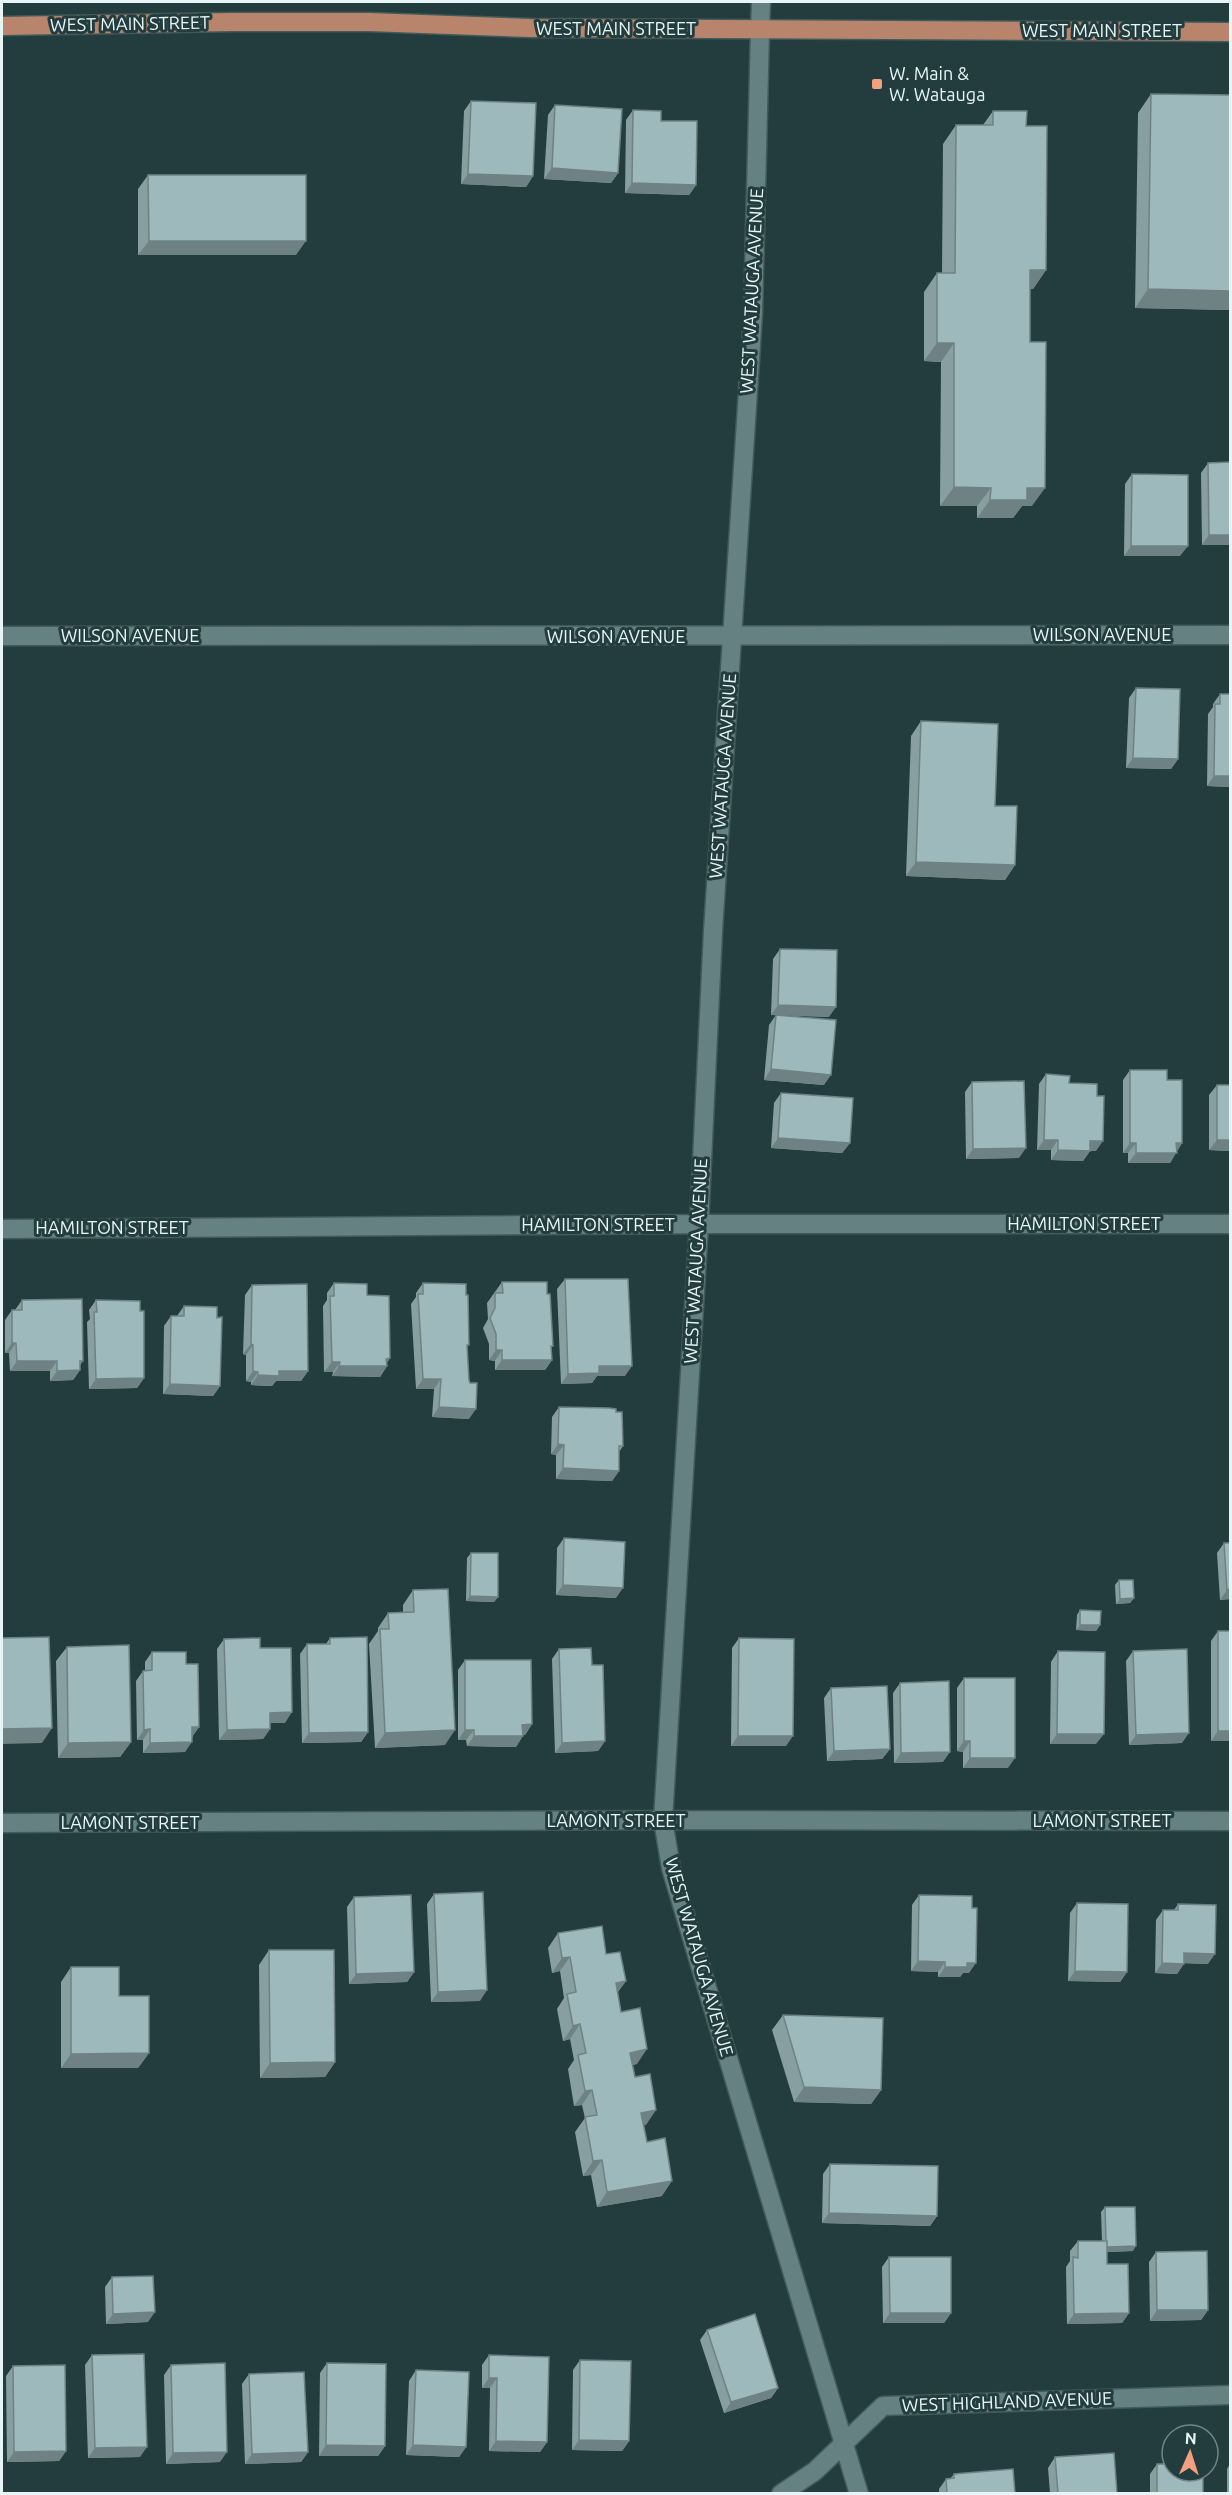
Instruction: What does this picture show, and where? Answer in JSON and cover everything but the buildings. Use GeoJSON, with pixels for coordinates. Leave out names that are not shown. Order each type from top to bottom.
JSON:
{"type":"FeatureCollection","features":[{"type":"Feature","properties":{"kind":"main road","name":"WEST MAIN STREET"},"geometry":{"type":"LineString","coordinates":[[2,26],[369,22],[530,28],[1230,32]]}},
{"type":"Feature","properties":{"kind":"street","name":"WEST WATAUGA AVENUE"},"geometry":{"type":"LineString","coordinates":[[761,2],[753,313],[713,931],[699,1224],[663,1820],[671,1868],[859,2493]]}},
{"type":"Feature","properties":{"kind":"street","name":"WILSON AVENUE"},"geometry":{"type":"LineString","coordinates":[[2,636],[1230,635]]}},
{"type":"Feature","properties":{"kind":"street","name":"HAMILTON STREET"},"geometry":{"type":"LineString","coordinates":[[2,1229],[699,1224],[1230,1224]]}},
{"type":"Feature","properties":{"kind":"street","name":"LAMONT STREET"},"geometry":{"type":"LineString","coordinates":[[2,1823],[663,1820],[1230,1821]]}},
{"type":"Feature","properties":{"kind":"street","name":"WEST HIGHLAND AVENUE"},"geometry":{"type":"LineString","coordinates":[[781,2493],[815,2471],[883,2406],[1230,2395]]}},
{"type":"Feature","properties":{"kind":"place","name":"W. Main & W. Watauga"},"geometry":{"type":"Point","coordinates":[877,84]}}]}
